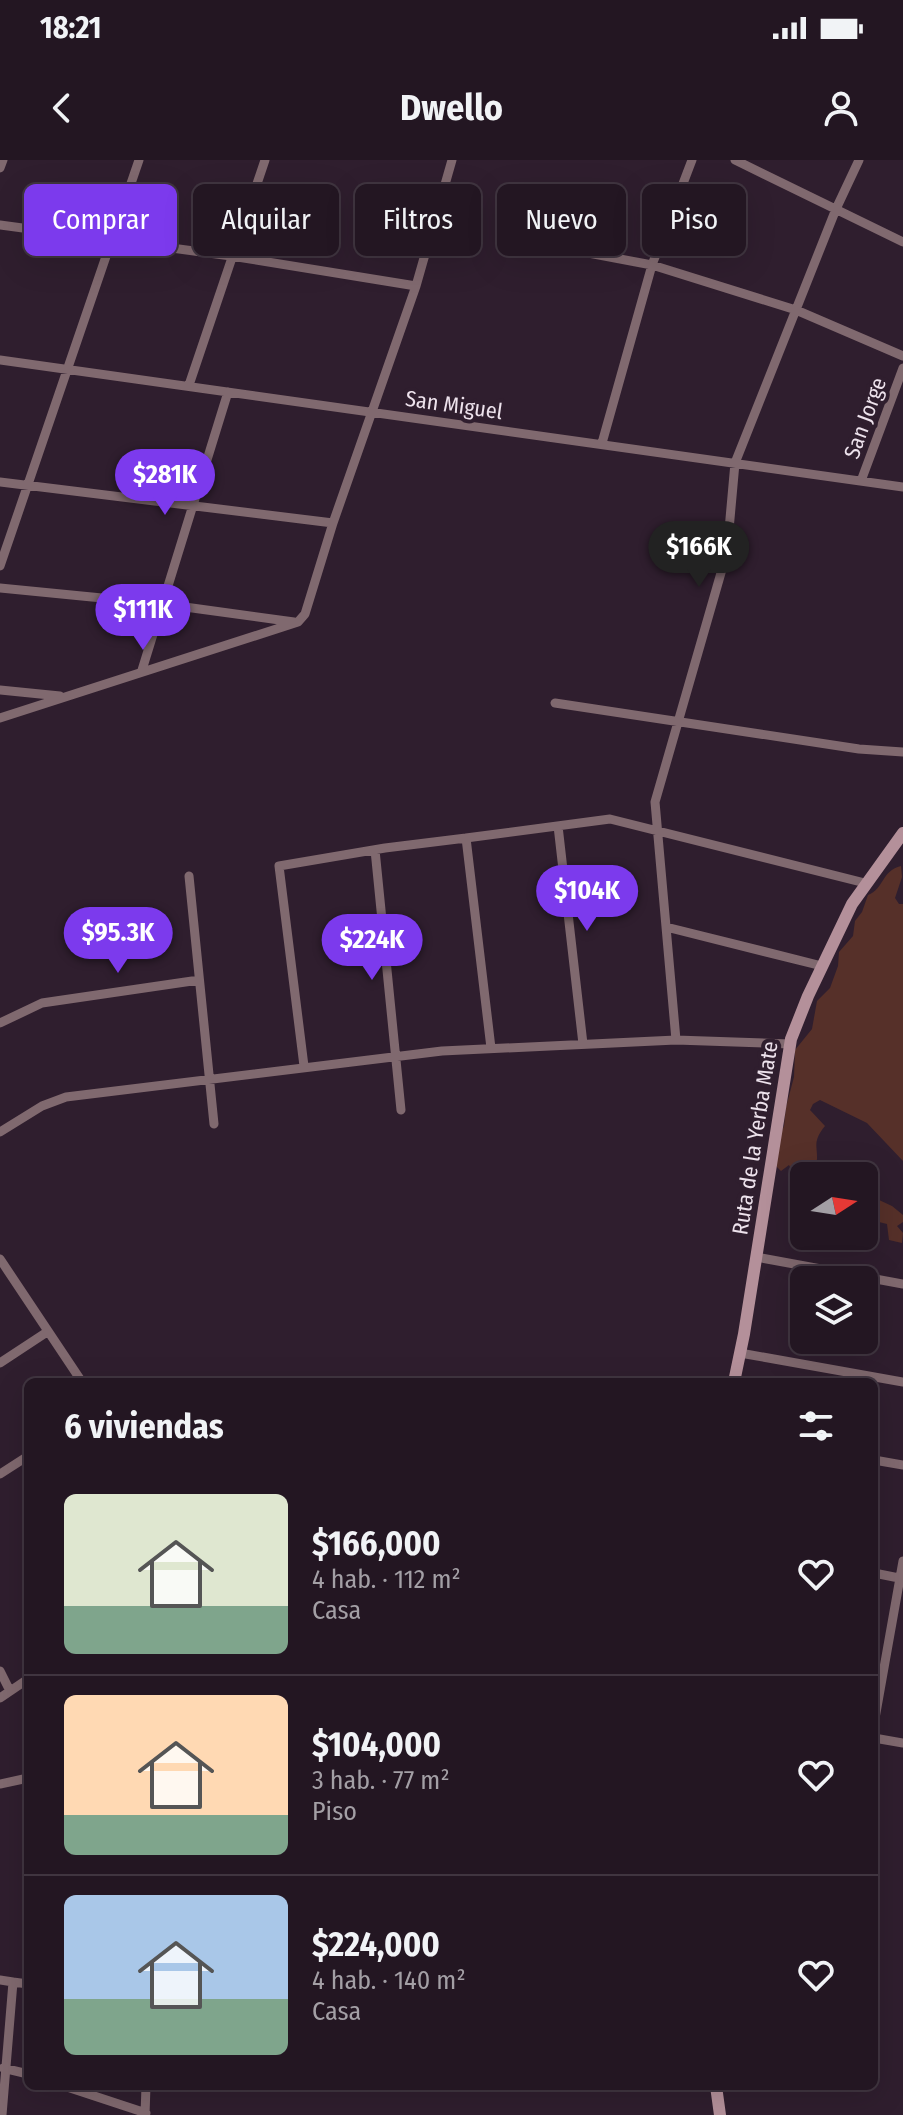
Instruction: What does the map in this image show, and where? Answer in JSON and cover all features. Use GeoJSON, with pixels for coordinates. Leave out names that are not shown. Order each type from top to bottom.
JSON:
{"type":"FeatureCollection","features":[{"type":"Feature","properties":{"kind":"main road","name":"Ruta de la Yerba Mate"},"geometry":{"type":"LineString","coordinates":[[735,1378],[790,1044],[799,1017],[852,904],[903,833]]}},
{"type":"Feature","properties":{"kind":"main road"},"geometry":{"type":"LineString","coordinates":[[717,2090],[720,2115]]}},
{"type":"Feature","properties":{"kind":"street"},"geometry":{"type":"LineString","coordinates":[[0,168],[3,160]]}},
{"type":"Feature","properties":{"kind":"street"},"geometry":{"type":"LineString","coordinates":[[131,184],[139,160]]}},
{"type":"Feature","properties":{"kind":"street"},"geometry":{"type":"LineString","coordinates":[[256,184],[265,160]]}},
{"type":"Feature","properties":{"kind":"street"},"geometry":{"type":"LineString","coordinates":[[0,718],[298,622],[305,614],[333,523],[416,286],[452,160]]}},
{"type":"Feature","properties":{"kind":"street"},"geometry":{"type":"LineString","coordinates":[[602,443],[652,265],[692,160]]}},
{"type":"Feature","properties":{"kind":"street"},"geometry":{"type":"LineString","coordinates":[[735,160],[903,242]]}},
{"type":"Feature","properties":{"kind":"street"},"geometry":{"type":"LineString","coordinates":[[676,1040],[655,802],[727,552],[735,463],[836,209],[859,160]]}},
{"type":"Feature","properties":{"kind":"street"},"geometry":{"type":"LineString","coordinates":[[0,225],[24,228]]}},
{"type":"Feature","properties":{"kind":"street"},"geometry":{"type":"LineString","coordinates":[[0,566],[107,256]]}},
{"type":"Feature","properties":{"kind":"street"},"geometry":{"type":"LineString","coordinates":[[189,385],[231,256],[416,286]]}},
{"type":"Feature","properties":{"kind":"street"},"geometry":{"type":"LineString","coordinates":[[604,256],[652,265],[796,310],[903,356]]}},
{"type":"Feature","properties":{"kind":"street","name":"San Miguel"},"geometry":{"type":"LineString","coordinates":[[0,360],[903,487]]}},
{"type":"Feature","properties":{"kind":"street","name":"San Jorge"},"geometry":{"type":"LineString","coordinates":[[861,481],[903,368]]}},
{"type":"Feature","properties":{"kind":"street"},"geometry":{"type":"LineString","coordinates":[[142,670],[228,392]]}},
{"type":"Feature","properties":{"kind":"street"},"geometry":{"type":"LineString","coordinates":[[0,482],[333,523]]}},
{"type":"Feature","properties":{"kind":"street"},"geometry":{"type":"LineString","coordinates":[[0,588],[163,604],[298,622]]}},
{"type":"Feature","properties":{"kind":"street"},"geometry":{"type":"LineString","coordinates":[[0,690],[63,696]]}},
{"type":"Feature","properties":{"kind":"street"},"geometry":{"type":"LineString","coordinates":[[555,703],[859,749],[903,752]]}},
{"type":"Feature","properties":{"kind":"street"},"geometry":{"type":"LineString","coordinates":[[304,1066],[279,866],[610,819],[865,883]]}},
{"type":"Feature","properties":{"kind":"street"},"geometry":{"type":"LineString","coordinates":[[558,826],[583,1044]]}},
{"type":"Feature","properties":{"kind":"street"},"geometry":{"type":"LineString","coordinates":[[466,838],[491,1048]]}},
{"type":"Feature","properties":{"kind":"street"},"geometry":{"type":"LineString","coordinates":[[375,850],[401,1110]]}},
{"type":"Feature","properties":{"kind":"street"},"geometry":{"type":"LineString","coordinates":[[189,876],[214,1124]]}},
{"type":"Feature","properties":{"kind":"street"},"geometry":{"type":"LineString","coordinates":[[666,927],[822,966]]}},
{"type":"Feature","properties":{"kind":"street"},"geometry":{"type":"LineString","coordinates":[[0,1023],[42,1003],[199,980]]}},
{"type":"Feature","properties":{"kind":"street"},"geometry":{"type":"LineString","coordinates":[[0,1132],[42,1106],[66,1097],[304,1066],[491,1048],[676,1040],[790,1044]]}},
{"type":"Feature","properties":{"kind":"street"},"geometry":{"type":"LineString","coordinates":[[756,1257],[903,1284]]}},
{"type":"Feature","properties":{"kind":"street"},"geometry":{"type":"LineString","coordinates":[[0,1259],[79,1378]]}},
{"type":"Feature","properties":{"kind":"street"},"geometry":{"type":"LineString","coordinates":[[0,1363],[47,1332]]}},
{"type":"Feature","properties":{"kind":"street"},"geometry":{"type":"LineString","coordinates":[[740,1353],[903,1382]]}},
{"type":"Feature","properties":{"kind":"street"},"geometry":{"type":"LineString","coordinates":[[0,1474],[24,1459]]}},
{"type":"Feature","properties":{"kind":"street"},"geometry":{"type":"LineString","coordinates":[[878,1461],[903,1465]]}},
{"type":"Feature","properties":{"kind":"street"},"geometry":{"type":"LineString","coordinates":[[878,1701],[903,1561]]}},
{"type":"Feature","properties":{"kind":"street"},"geometry":{"type":"LineString","coordinates":[[878,1574],[899,1578]]}},
{"type":"Feature","properties":{"kind":"street"},"geometry":{"type":"LineString","coordinates":[[0,1671],[10,1691]]}},
{"type":"Feature","properties":{"kind":"street"},"geometry":{"type":"LineString","coordinates":[[0,1698],[24,1682]]}},
{"type":"Feature","properties":{"kind":"street"},"geometry":{"type":"LineString","coordinates":[[878,1739],[903,1743]]}},
{"type":"Feature","properties":{"kind":"street"},"geometry":{"type":"LineString","coordinates":[[0,1784],[24,1779]]}},
{"type":"Feature","properties":{"kind":"street"},"geometry":{"type":"LineString","coordinates":[[0,1980],[24,1983]]}},
{"type":"Feature","properties":{"kind":"street"},"geometry":{"type":"LineString","coordinates":[[2,2115],[3,2068],[13,1982]]}},
{"type":"Feature","properties":{"kind":"street"},"geometry":{"type":"LineString","coordinates":[[3,2068],[24,2073]]}},
{"type":"Feature","properties":{"kind":"street"},"geometry":{"type":"LineString","coordinates":[[76,2090],[146,2114],[146,2090]]}},
{"type":"Feature","properties":{"kind":"shaded area"},"geometry":{"type":"Polygon","coordinates":[[[901,866],[902,877],[895,898],[903,904],[903,1161],[867,1123],[820,1100],[810,1110],[825,1126],[817,1142],[817,1162],[790,1162],[790,1167],[781,1171],[776,1166],[779,1137],[794,1077],[795,1050],[812,1029],[817,1001],[830,988],[838,966],[839,952],[853,936],[855,921],[868,895],[895,868],[901,866]]]}},
{"type":"Feature","properties":{"kind":"shaded area"},"geometry":{"type":"Polygon","coordinates":[[[878,1200],[903,1215],[903,1222],[897,1226],[903,1233],[902,1243],[889,1240],[887,1224],[879,1222],[878,1200]]]}}]}
